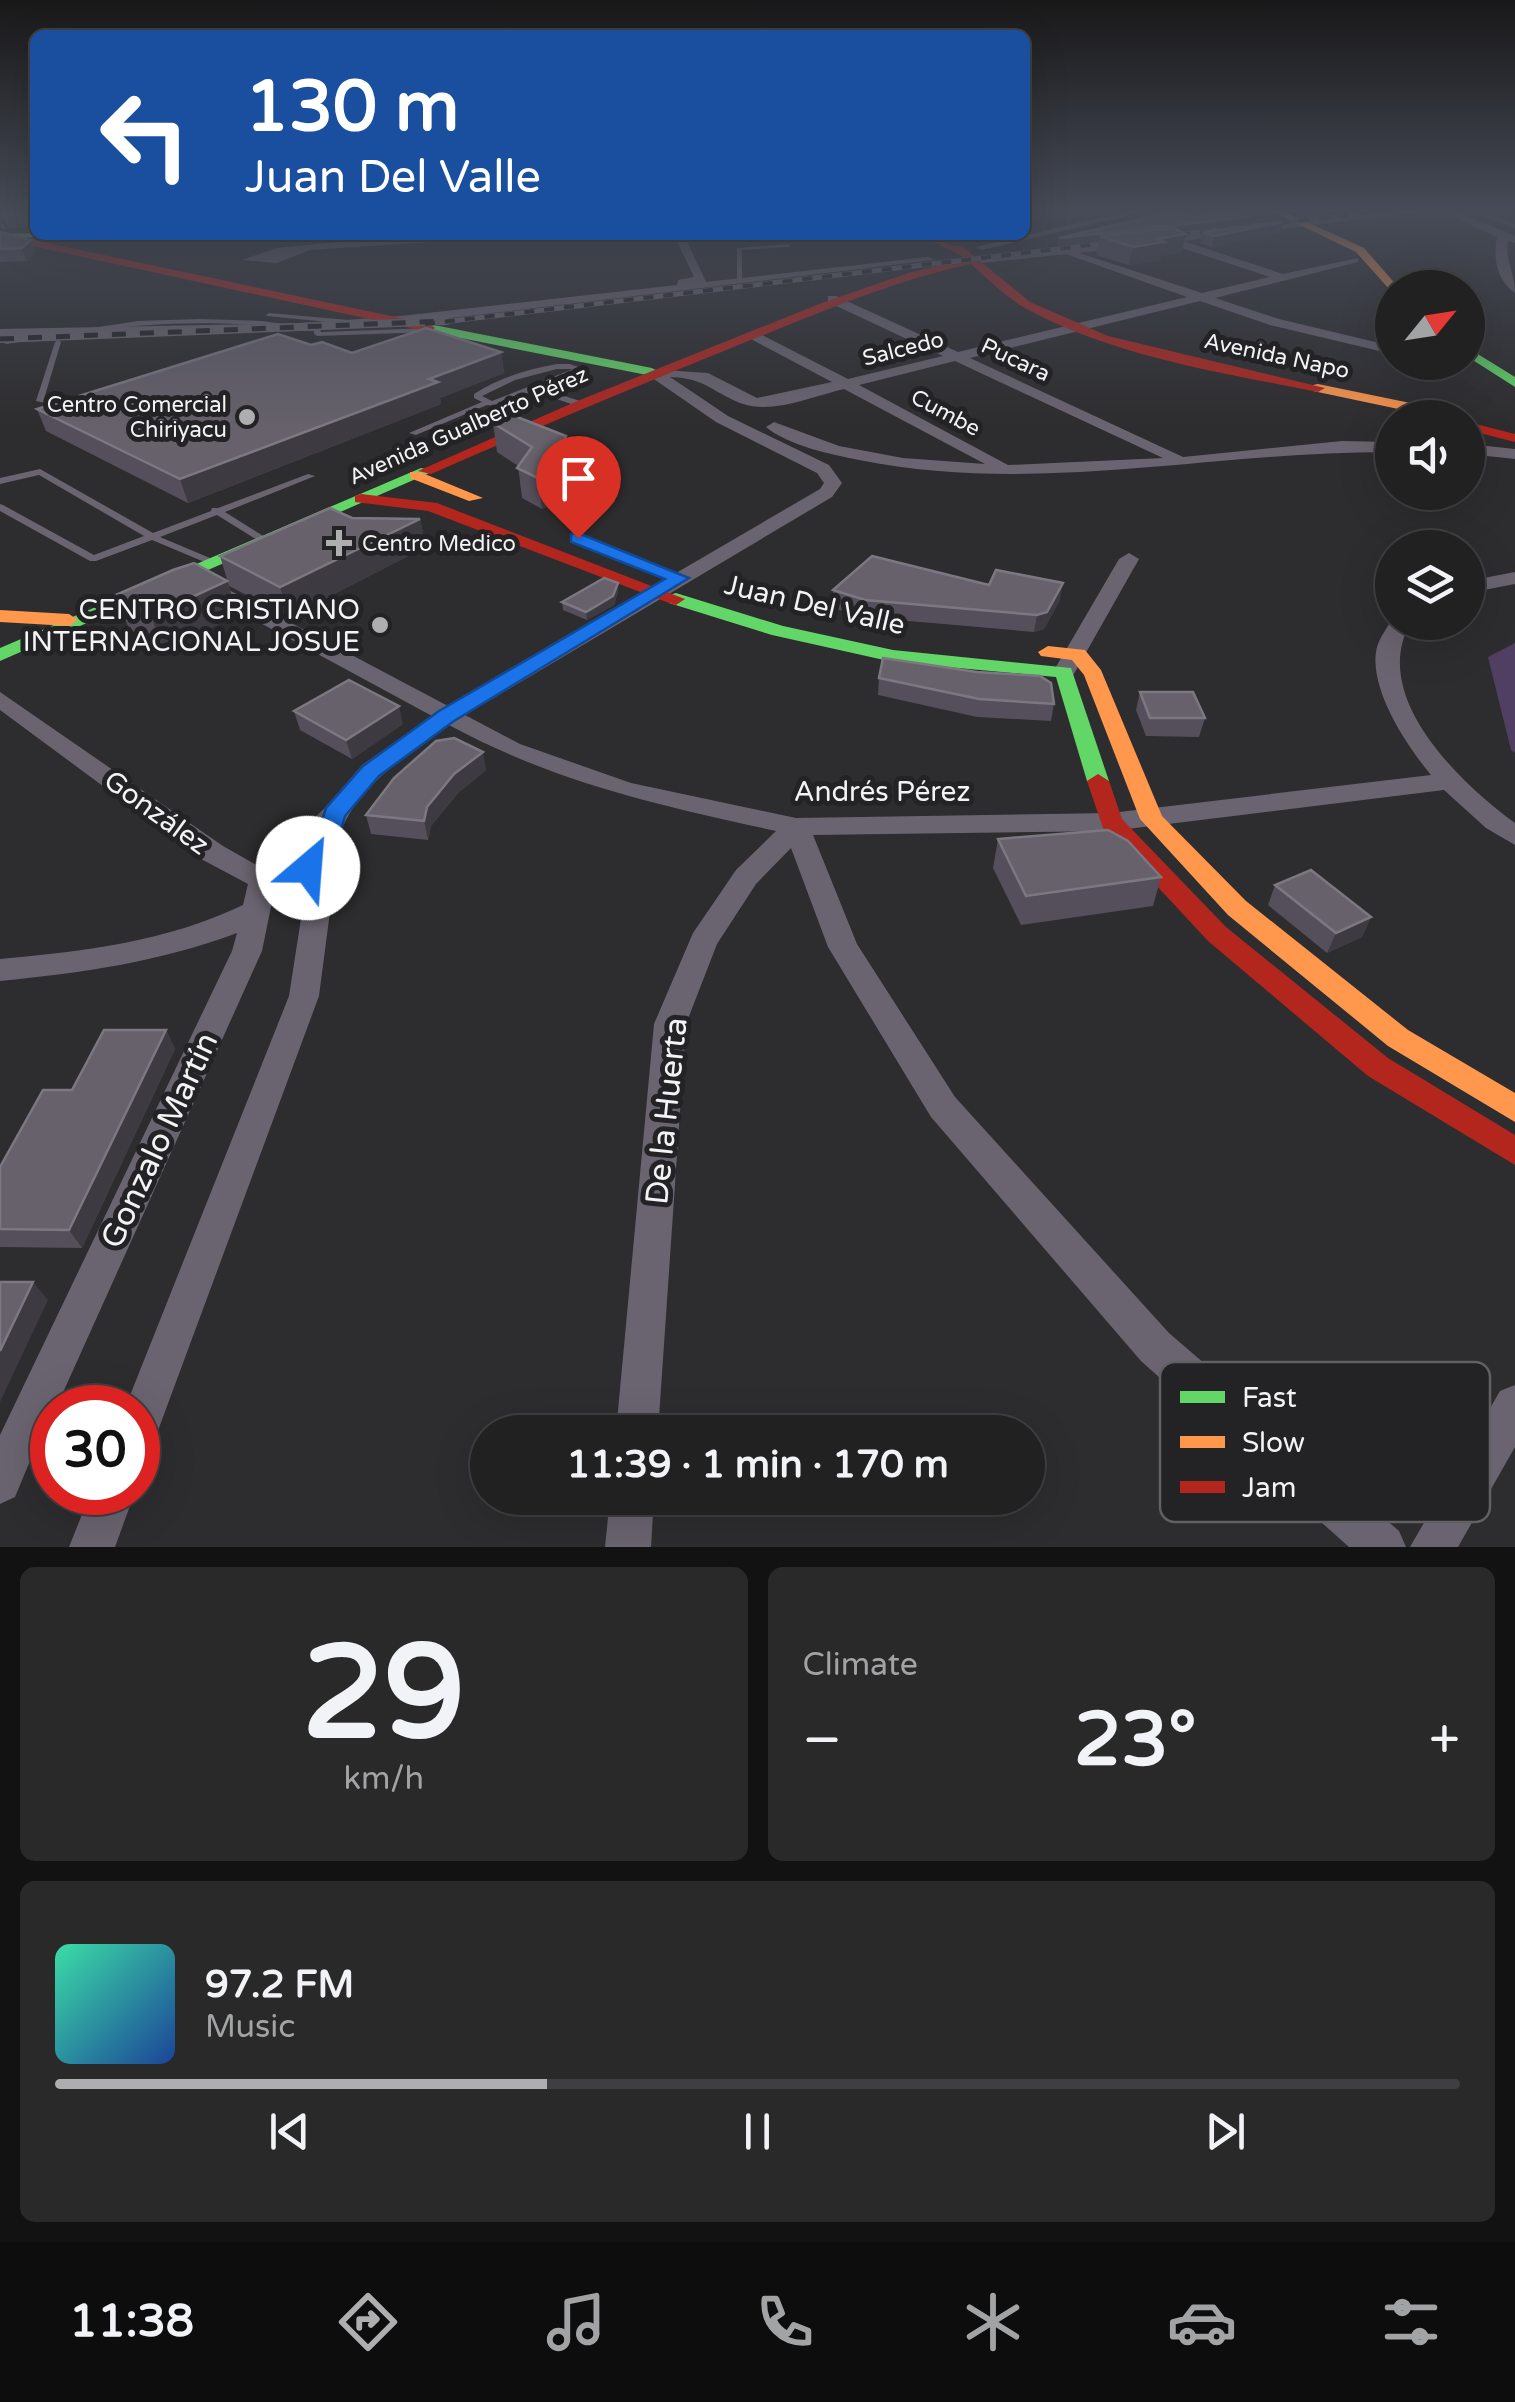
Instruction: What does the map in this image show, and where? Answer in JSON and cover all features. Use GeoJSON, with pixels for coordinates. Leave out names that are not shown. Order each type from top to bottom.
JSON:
{"type":"FeatureCollection","features":[{"type":"Feature","properties":{"kind":"street"},"geometry":{"type":"LineString","coordinates":[[250,284],[419,323],[622,362],[653,372],[796,438],[874,457],[1011,472],[1375,446]]}},
{"type":"Feature","properties":{"kind":"street"},"geometry":{"type":"LineString","coordinates":[[276,284],[412,312],[419,323]]}},
{"type":"Feature","properties":{"kind":"street"},"geometry":{"type":"LineString","coordinates":[[563,295],[662,284]]}},
{"type":"Feature","properties":{"kind":"street"},"geometry":{"type":"LineString","coordinates":[[2,339],[58,342],[419,323],[722,284]]}},
{"type":"Feature","properties":{"kind":"street","name":"Avenida Gualberto Pérez"},"geometry":{"type":"LineString","coordinates":[[680,361],[694,346],[846,284]]}},
{"type":"Feature","properties":{"kind":"street","name":"Avenida Gualberto Pérez"},"geometry":{"type":"LineString","coordinates":[[0,655],[653,372],[877,284]]}},
{"type":"Feature","properties":{"kind":"street","name":"Avenida Napo"},"geometry":{"type":"LineString","coordinates":[[1002,284],[1026,304],[1073,327],[1141,350],[1375,402]]}},
{"type":"Feature","properties":{"kind":"street"},"geometry":{"type":"LineString","coordinates":[[1163,284],[1275,322],[1375,346]]}},
{"type":"Feature","properties":{"kind":"street","name":"Salcedo"},"geometry":{"type":"LineString","coordinates":[[653,372],[709,378],[753,403],[1251,284]]}},
{"type":"Feature","properties":{"kind":"street","name":"Pucara"},"geometry":{"type":"LineString","coordinates":[[832,299],[1180,460]]}},
{"type":"Feature","properties":{"kind":"street"},"geometry":{"type":"LineString","coordinates":[[2,339],[22,333],[78,331],[310,331]]}},
{"type":"Feature","properties":{"kind":"street","name":"Cumbe"},"geometry":{"type":"LineString","coordinates":[[754,334],[1011,472]]}},
{"type":"Feature","properties":{"kind":"street"},"geometry":{"type":"LineString","coordinates":[[1485,366],[1515,382]]}},
{"type":"Feature","properties":{"kind":"street"},"geometry":{"type":"LineString","coordinates":[[0,970],[111,956],[226,928],[371,771],[447,716],[826,493],[833,483],[823,470],[722,418],[653,372]]}},
{"type":"Feature","properties":{"kind":"street","name":"Avenida Napo"},"geometry":{"type":"LineString","coordinates":[[1485,422],[1515,428]]}},
{"type":"Feature","properties":{"kind":"street"},"geometry":{"type":"LineString","coordinates":[[1485,430],[1515,438]]}},
{"type":"Feature","properties":{"kind":"street"},"geometry":{"type":"LineString","coordinates":[[1485,451],[1515,454]]}},
{"type":"Feature","properties":{"kind":"street"},"geometry":{"type":"LineString","coordinates":[[456,457],[476,498]]}},
{"type":"Feature","properties":{"kind":"street","name":"Juan Del Valle"},"geometry":{"type":"LineString","coordinates":[[415,475],[680,578],[865,630],[1071,663]]}},
{"type":"Feature","properties":{"kind":"street","name":"Juan Del Valle"},"geometry":{"type":"LineString","coordinates":[[361,500],[431,506],[658,593],[779,631],[847,647],[980,667],[1071,663]]}},
{"type":"Feature","properties":{"kind":"street"},"geometry":{"type":"LineString","coordinates":[[1129,559],[1100,602],[1071,663],[1111,822],[1216,934],[1378,1067],[1515,1151]]}},
{"type":"Feature","properties":{"kind":"street","name":"Andrés Pérez"},"geometry":{"type":"LineString","coordinates":[[187,575],[511,749],[625,790],[796,827],[1111,822],[1448,781]]}},
{"type":"Feature","properties":{"kind":"street"},"geometry":{"type":"LineString","coordinates":[[1485,583],[1515,578]]}},
{"type":"Feature","properties":{"kind":"street"},"geometry":{"type":"LineString","coordinates":[[0,616],[80,620]]}},
{"type":"Feature","properties":{"kind":"street"},"geometry":{"type":"LineString","coordinates":[[1390,640],[1387,646],[1389,674],[1406,718],[1448,781],[1515,836]]}},
{"type":"Feature","properties":{"kind":"street"},"geometry":{"type":"LineString","coordinates":[[1071,663],[1094,674],[1152,819],[1237,908],[1383,1026],[1515,1109]]}},
{"type":"Feature","properties":{"kind":"street","name":"González"},"geometry":{"type":"LineString","coordinates":[[0,700],[213,853],[259,896]]}},
{"type":"Feature","properties":{"kind":"street"},"geometry":{"type":"LineString","coordinates":[[155,1385],[304,996],[323,856],[334,814]]}},
{"type":"Feature","properties":{"kind":"street"},"geometry":{"type":"LineString","coordinates":[[796,827],[843,947],[943,1107],[1172,1362]]}},
{"type":"Feature","properties":{"kind":"street","name":"De la Huerta"},"geometry":{"type":"LineString","coordinates":[[638,1415],[670,1024],[703,941],[746,878],[796,827]]}},
{"type":"Feature","properties":{"kind":"street"},"geometry":{"type":"LineString","coordinates":[[259,896],[323,856]]}},
{"type":"Feature","properties":{"kind":"street","name":"Gonzalo Martín"},"geometry":{"type":"LineString","coordinates":[[4,1464],[247,952],[259,896]]}},
{"type":"Feature","properties":{"kind":"street"},"geometry":{"type":"LineString","coordinates":[[1490,1449],[1515,1406]]}},
{"type":"Feature","properties":{"kind":"street"},"geometry":{"type":"LineString","coordinates":[[92,1547],[104,1515]]}},
{"type":"Feature","properties":{"kind":"street"},"geometry":{"type":"LineString","coordinates":[[628,1547],[631,1515]]}},
{"type":"Feature","properties":{"kind":"street"},"geometry":{"type":"LineString","coordinates":[[1354,1522],[1383,1547]]}},
{"type":"Feature","properties":{"kind":"street"},"geometry":{"type":"LineString","coordinates":[[1433,1547],[1448,1522]]}},
{"type":"Feature","properties":{"kind":"lane"},"geometry":{"type":"LineString","coordinates":[[22,333],[144,317],[292,314],[356,324]]}},
{"type":"Feature","properties":{"kind":"lane"},"geometry":{"type":"LineString","coordinates":[[310,331],[419,323]]}},
{"type":"Feature","properties":{"kind":"lane"},"geometry":{"type":"LineString","coordinates":[[2,339],[78,331]]}},
{"type":"Feature","properties":{"kind":"lane"},"geometry":{"type":"LineString","coordinates":[[58,342],[40,402],[76,404]]}},
{"type":"Feature","properties":{"kind":"lane"},"geometry":{"type":"LineString","coordinates":[[571,365],[580,369],[534,388],[522,392],[492,404],[477,396],[551,366],[571,365]]}},
{"type":"Feature","properties":{"kind":"lane"},"geometry":{"type":"LineString","coordinates":[[534,388],[574,406]]}},
{"type":"Feature","properties":{"kind":"lane"},"geometry":{"type":"LineString","coordinates":[[522,392],[574,406]]}},
{"type":"Feature","properties":{"kind":"lane"},"geometry":{"type":"LineString","coordinates":[[413,433],[487,402]]}},
{"type":"Feature","properties":{"kind":"lane"},"geometry":{"type":"LineString","coordinates":[[0,481],[26,472],[40,472],[152,536],[215,564]]}},
{"type":"Feature","properties":{"kind":"lane"},"geometry":{"type":"LineString","coordinates":[[0,507],[94,559],[312,476]]}},
{"type":"Feature","properties":{"kind":"lane"},"geometry":{"type":"LineString","coordinates":[[215,510],[265,541]]}},
{"type":"Feature","properties":{"kind":"shaded area"},"geometry":{"type":"Polygon","coordinates":[[[1515,643],[1515,753],[1511,750],[1488,657],[1515,643]]]}},
{"type":"Feature","properties":{"kind":"building","name":"Centro Comercial Chiriyacu"},"geometry":{"type":"Polygon","coordinates":[[[426,328],[501,352],[429,379],[438,382],[180,479],[37,409],[278,334],[311,345],[322,342],[352,353],[426,328]]]}},
{"type":"Feature","properties":{"kind":"building"},"geometry":{"type":"Polygon","coordinates":[[[512,415],[566,436],[553,471],[538,478],[517,468],[532,447],[493,423],[512,415]]]}},
{"type":"Feature","properties":{"kind":"building"},"geometry":{"type":"Polygon","coordinates":[[[330,508],[352,518],[420,519],[280,587],[220,556],[330,508]]]}},
{"type":"Feature","properties":{"kind":"building"},"geometry":{"type":"Polygon","coordinates":[[[872,556],[989,585],[996,570],[1063,583],[1047,612],[1037,615],[865,600],[833,590],[872,556]]]}},
{"type":"Feature","properties":{"kind":"building"},"geometry":{"type":"Polygon","coordinates":[[[194,563],[227,581],[151,616],[116,595],[173,570],[194,563]]]}},
{"type":"Feature","properties":{"kind":"building"},"geometry":{"type":"Polygon","coordinates":[[[604,578],[618,583],[613,596],[586,612],[562,602],[604,578]]]}},
{"type":"Feature","properties":{"kind":"building"},"geometry":{"type":"Polygon","coordinates":[[[883,658],[977,672],[1040,676],[1051,683],[1054,704],[979,699],[879,678],[883,658]]]}},
{"type":"Feature","properties":{"kind":"building"},"geometry":{"type":"Polygon","coordinates":[[[349,680],[399,706],[346,740],[294,711],[349,680]]]}},
{"type":"Feature","properties":{"kind":"building"},"geometry":{"type":"Polygon","coordinates":[[[1140,692],[1193,692],[1205,718],[1150,718],[1140,692]]]}},
{"type":"Feature","properties":{"kind":"building"},"geometry":{"type":"Polygon","coordinates":[[[454,738],[483,752],[454,774],[427,807],[424,821],[366,815],[394,778],[436,741],[454,738]]]}},
{"type":"Feature","properties":{"kind":"building"},"geometry":{"type":"Polygon","coordinates":[[[1108,830],[1128,841],[1161,877],[1026,896],[998,839],[1108,830]]]}},
{"type":"Feature","properties":{"kind":"building"},"geometry":{"type":"Polygon","coordinates":[[[1311,870],[1371,917],[1336,933],[1275,885],[1311,870]]]}},
{"type":"Feature","properties":{"kind":"building"},"geometry":{"type":"Polygon","coordinates":[[[104,1030],[166,1030],[69,1230],[0,1229],[0,1167],[43,1090],[72,1090],[104,1030]]]}},
{"type":"Feature","properties":{"kind":"building"},"geometry":{"type":"Polygon","coordinates":[[[0,1282],[33,1282],[0,1351],[0,1282]]]}},
{"type":"Feature","properties":{"kind":"railway"},"geometry":{"type":"LineString","coordinates":[[425,324],[761,284]]}},
{"type":"Feature","properties":{"kind":"railway"},"geometry":{"type":"LineString","coordinates":[[0,339],[446,321]]}},
{"type":"Feature","properties":{"kind":"traffic: fast"},"geometry":{"type":"LineString","coordinates":[[429,328],[652,372]]}},
{"type":"Feature","properties":{"kind":"traffic: fast"},"geometry":{"type":"LineString","coordinates":[[1485,363],[1515,383]]}},
{"type":"Feature","properties":{"kind":"traffic: fast"},"geometry":{"type":"LineString","coordinates":[[0,655],[426,471]]}},
{"type":"Feature","properties":{"kind":"traffic: fast"},"geometry":{"type":"LineString","coordinates":[[676,599],[779,631],[893,656],[1064,672],[1098,781]]}},
{"type":"Feature","properties":{"kind":"traffic: slow"},"geometry":{"type":"LineString","coordinates":[[1318,388],[1376,400]]}},
{"type":"Feature","properties":{"kind":"traffic: slow"},"geometry":{"type":"LineString","coordinates":[[415,475],[475,498]]}},
{"type":"Feature","properties":{"kind":"traffic: slow"},"geometry":{"type":"LineString","coordinates":[[0,616],[69,620]]}},
{"type":"Feature","properties":{"kind":"traffic: slow"},"geometry":{"type":"LineString","coordinates":[[1048,652],[1078,654],[1094,674],[1152,819],[1237,908],[1398,1038],[1515,1109]]}},
{"type":"Feature","properties":{"kind":"traffic: jam"},"geometry":{"type":"LineString","coordinates":[[225,284],[429,328]]}},
{"type":"Feature","properties":{"kind":"traffic: jam"},"geometry":{"type":"LineString","coordinates":[[426,471],[618,389],[884,284]]}},
{"type":"Feature","properties":{"kind":"traffic: jam"},"geometry":{"type":"LineString","coordinates":[[1002,284],[1026,304],[1104,339],[1188,362],[1318,388]]}},
{"type":"Feature","properties":{"kind":"traffic: jam"},"geometry":{"type":"LineString","coordinates":[[1485,430],[1515,438]]}},
{"type":"Feature","properties":{"kind":"traffic: jam"},"geometry":{"type":"LineString","coordinates":[[361,499],[431,506],[676,599]]}},
{"type":"Feature","properties":{"kind":"traffic: jam"},"geometry":{"type":"LineString","coordinates":[[1098,781],[1111,822],[1217,934],[1378,1067],[1515,1151]]}},
{"type":"Feature","properties":{"kind":"place","name":"Centro Comercial Chiriyacu"},"geometry":{"type":"Point","coordinates":[247,417]}},
{"type":"Feature","properties":{"kind":"place","name":"Centro Medico"},"geometry":{"type":"Point","coordinates":[339,543]}},
{"type":"Feature","properties":{"kind":"place","name":"CENTRO CRISTIANO INTERNACIONAL JOSUE"},"geometry":{"type":"Point","coordinates":[380,625]}},
{"type":"Feature","properties":{"kind":"route"},"geometry":{"type":"LineString","coordinates":[[308,868],[323,856],[334,814],[371,771],[447,716],[680,578],[578,538]]}}]}
